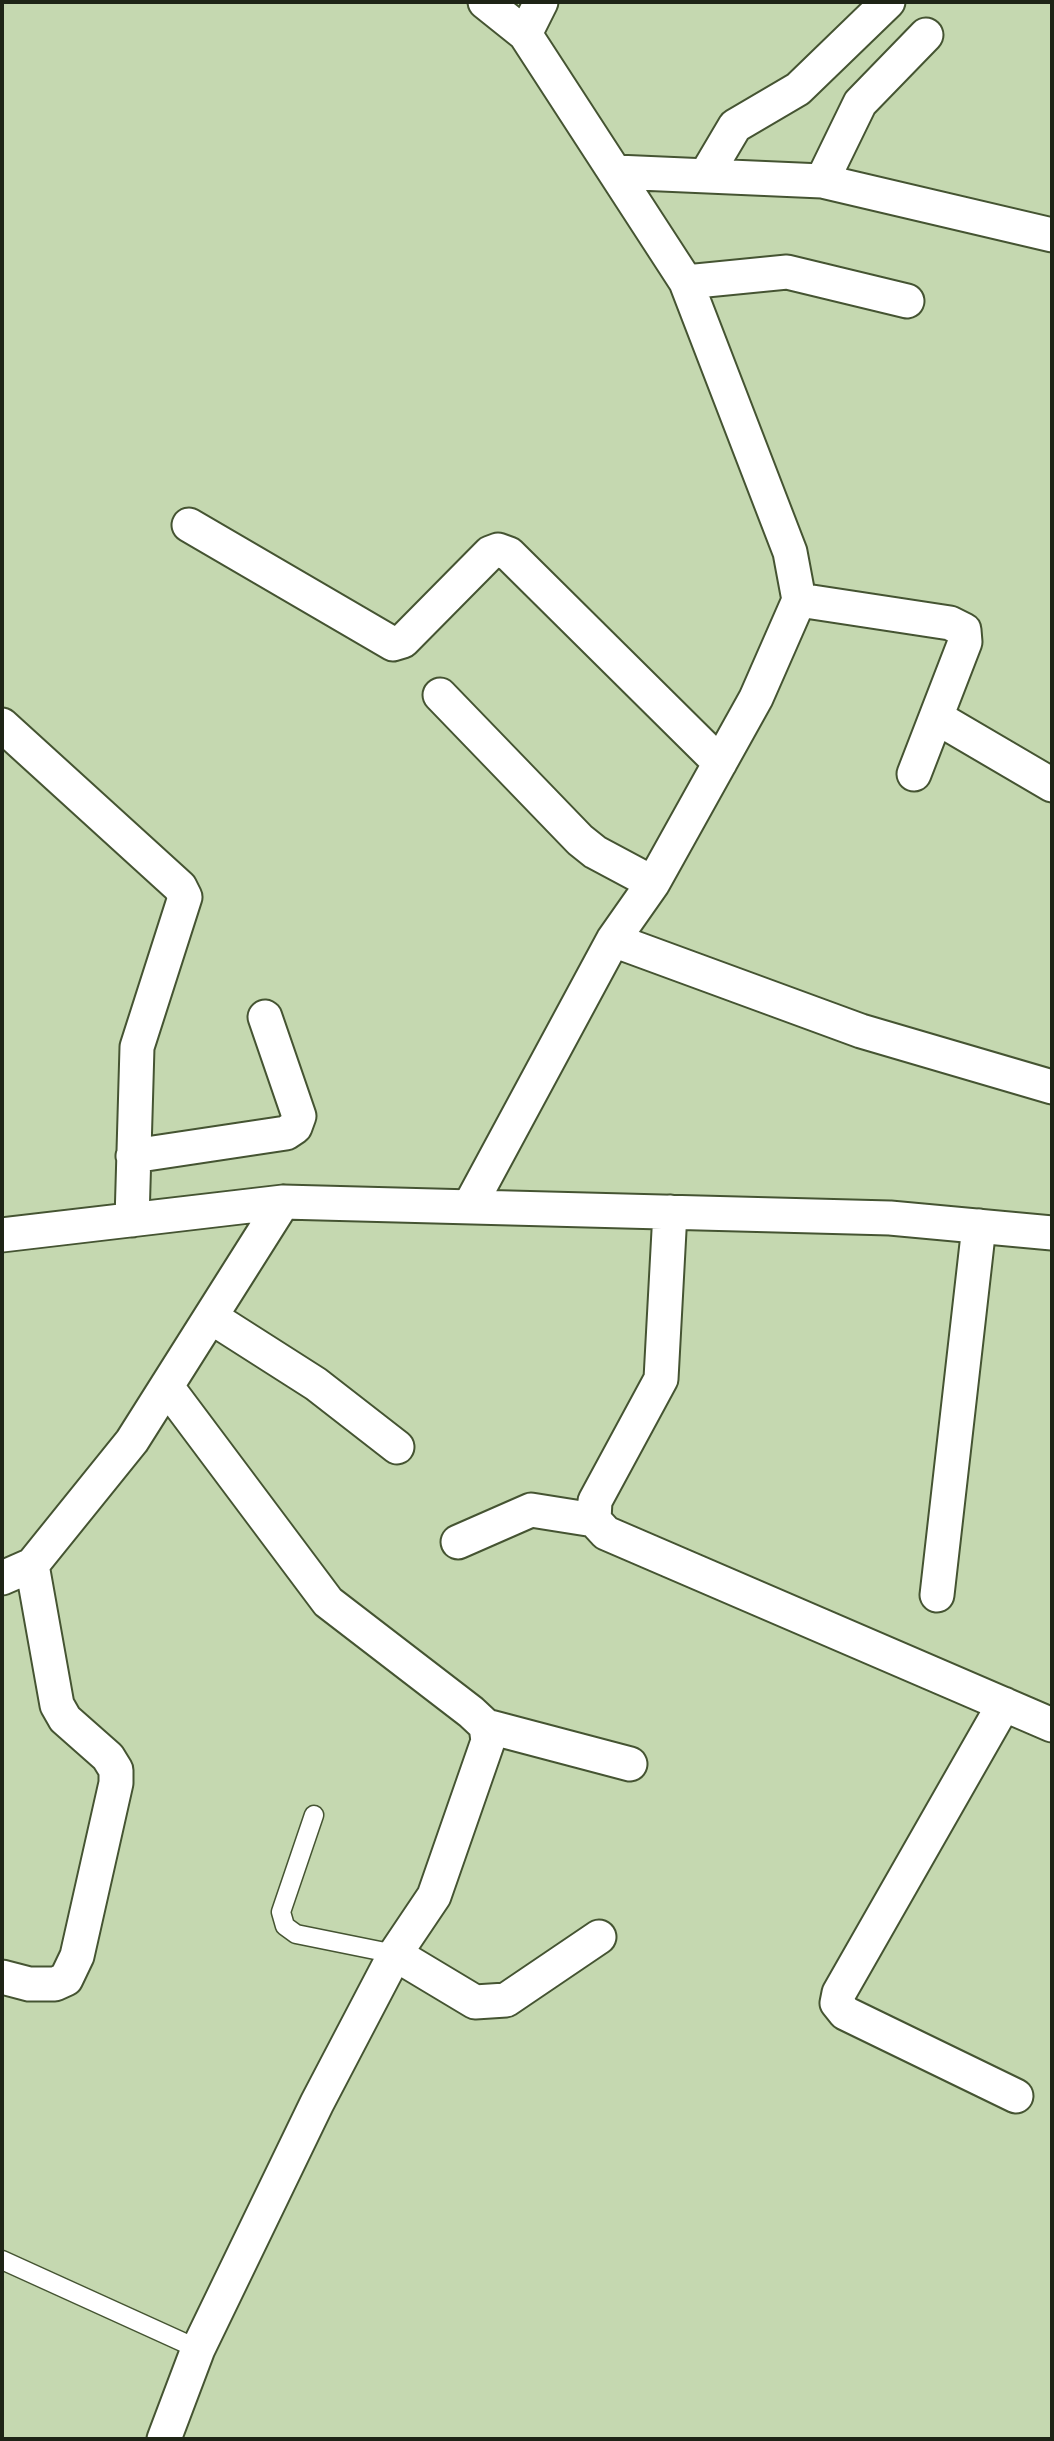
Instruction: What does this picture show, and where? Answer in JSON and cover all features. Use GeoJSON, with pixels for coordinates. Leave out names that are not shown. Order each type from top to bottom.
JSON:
{"type":"FeatureCollection","features":[{"type":"Feature","properties":{"kind":"street"},"geometry":{"type":"LineString","coordinates":[[469,1207],[613,940],[653,883],[756,698],[799,600],[790,552],[686,282],[525,34],[485,2]]}},
{"type":"Feature","properties":{"kind":"street"},"geometry":{"type":"LineString","coordinates":[[525,34],[541,2]]}},
{"type":"Feature","properties":{"kind":"street"},"geometry":{"type":"LineString","coordinates":[[706,175],[735,126],[798,89],[888,2]]}},
{"type":"Feature","properties":{"kind":"street"},"geometry":{"type":"LineString","coordinates":[[822,181],[860,103],[926,35]]}},
{"type":"Feature","properties":{"kind":"street"},"geometry":{"type":"LineString","coordinates":[[616,172],[822,181],[1052,235]]}},
{"type":"Feature","properties":{"kind":"street"},"geometry":{"type":"LineString","coordinates":[[686,282],[787,272],[907,301]]}},
{"type":"Feature","properties":{"kind":"street"},"geometry":{"type":"LineString","coordinates":[[189,525],[393,644],[403,641],[490,553],[498,550],[509,554],[720,762]]}},
{"type":"Feature","properties":{"kind":"street"},"geometry":{"type":"LineString","coordinates":[[799,600],[950,623],[964,630],[965,642],[914,774]]}},
{"type":"Feature","properties":{"kind":"street"},"geometry":{"type":"LineString","coordinates":[[440,695],[580,840],[595,852],[653,883]]}},
{"type":"Feature","properties":{"kind":"street"},"geometry":{"type":"LineString","coordinates":[[936,717],[1052,785]]}},
{"type":"Feature","properties":{"kind":"street"},"geometry":{"type":"LineString","coordinates":[[2,725],[180,887],[185,897],[137,1047],[132,1220]]}},
{"type":"Feature","properties":{"kind":"street"},"geometry":{"type":"LineString","coordinates":[[613,940],[861,1031],[1052,1087]]}},
{"type":"Feature","properties":{"kind":"street"},"geometry":{"type":"LineString","coordinates":[[133,1156],[286,1133],[295,1126],[299,1116],[265,1017]]}},
{"type":"Feature","properties":{"kind":"street"},"geometry":{"type":"LineString","coordinates":[[2,1578],[32,1564],[132,1441],[283,1202]]}},
{"type":"Feature","properties":{"kind":"street"},"geometry":{"type":"LineString","coordinates":[[2,1235],[283,1202],[890,1218],[1052,1233]]}},
{"type":"Feature","properties":{"kind":"street"},"geometry":{"type":"LineString","coordinates":[[594,1520],[595,1501],[661,1379],[670,1212]]}},
{"type":"Feature","properties":{"kind":"street"},"geometry":{"type":"LineString","coordinates":[[937,1595],[979,1226]]}},
{"type":"Feature","properties":{"kind":"street"},"geometry":{"type":"LineString","coordinates":[[211,1317],[309,1378],[397,1447]]}},
{"type":"Feature","properties":{"kind":"street"},"geometry":{"type":"LineString","coordinates":[[167,1387],[328,1602],[486,1726],[630,1764]]}},
{"type":"Feature","properties":{"kind":"street"},"geometry":{"type":"LineString","coordinates":[[458,1542],[531,1510],[594,1520],[606,1533],[1052,1725]]}},
{"type":"Feature","properties":{"kind":"street"},"geometry":{"type":"LineString","coordinates":[[2,1977],[29,1984],[55,1984],[66,1979],[77,1956],[117,1770],[108,1757],[65,1719],[57,1704],[32,1564]]}},
{"type":"Feature","properties":{"kind":"street"},"geometry":{"type":"LineString","coordinates":[[1004,1704],[839,1993],[837,2003],[845,2013],[1016,2096]]}},
{"type":"Feature","properties":{"kind":"street"},"geometry":{"type":"LineString","coordinates":[[164,2439],[198,2349],[317,2103],[395,1954],[434,1896],[488,1741],[486,1726]]}},
{"type":"Feature","properties":{"kind":"street"},"geometry":{"type":"LineString","coordinates":[[395,1954],[475,2002],[496,2001],[506,2000],[598,1937]]}},
{"type":"Feature","properties":{"kind":"lane"},"geometry":{"type":"LineString","coordinates":[[314,1815],[281,1912],[285,1926],[296,1934],[395,1954]]}},
{"type":"Feature","properties":{"kind":"lane"},"geometry":{"type":"LineString","coordinates":[[2,2260],[198,2349]]}}]}
